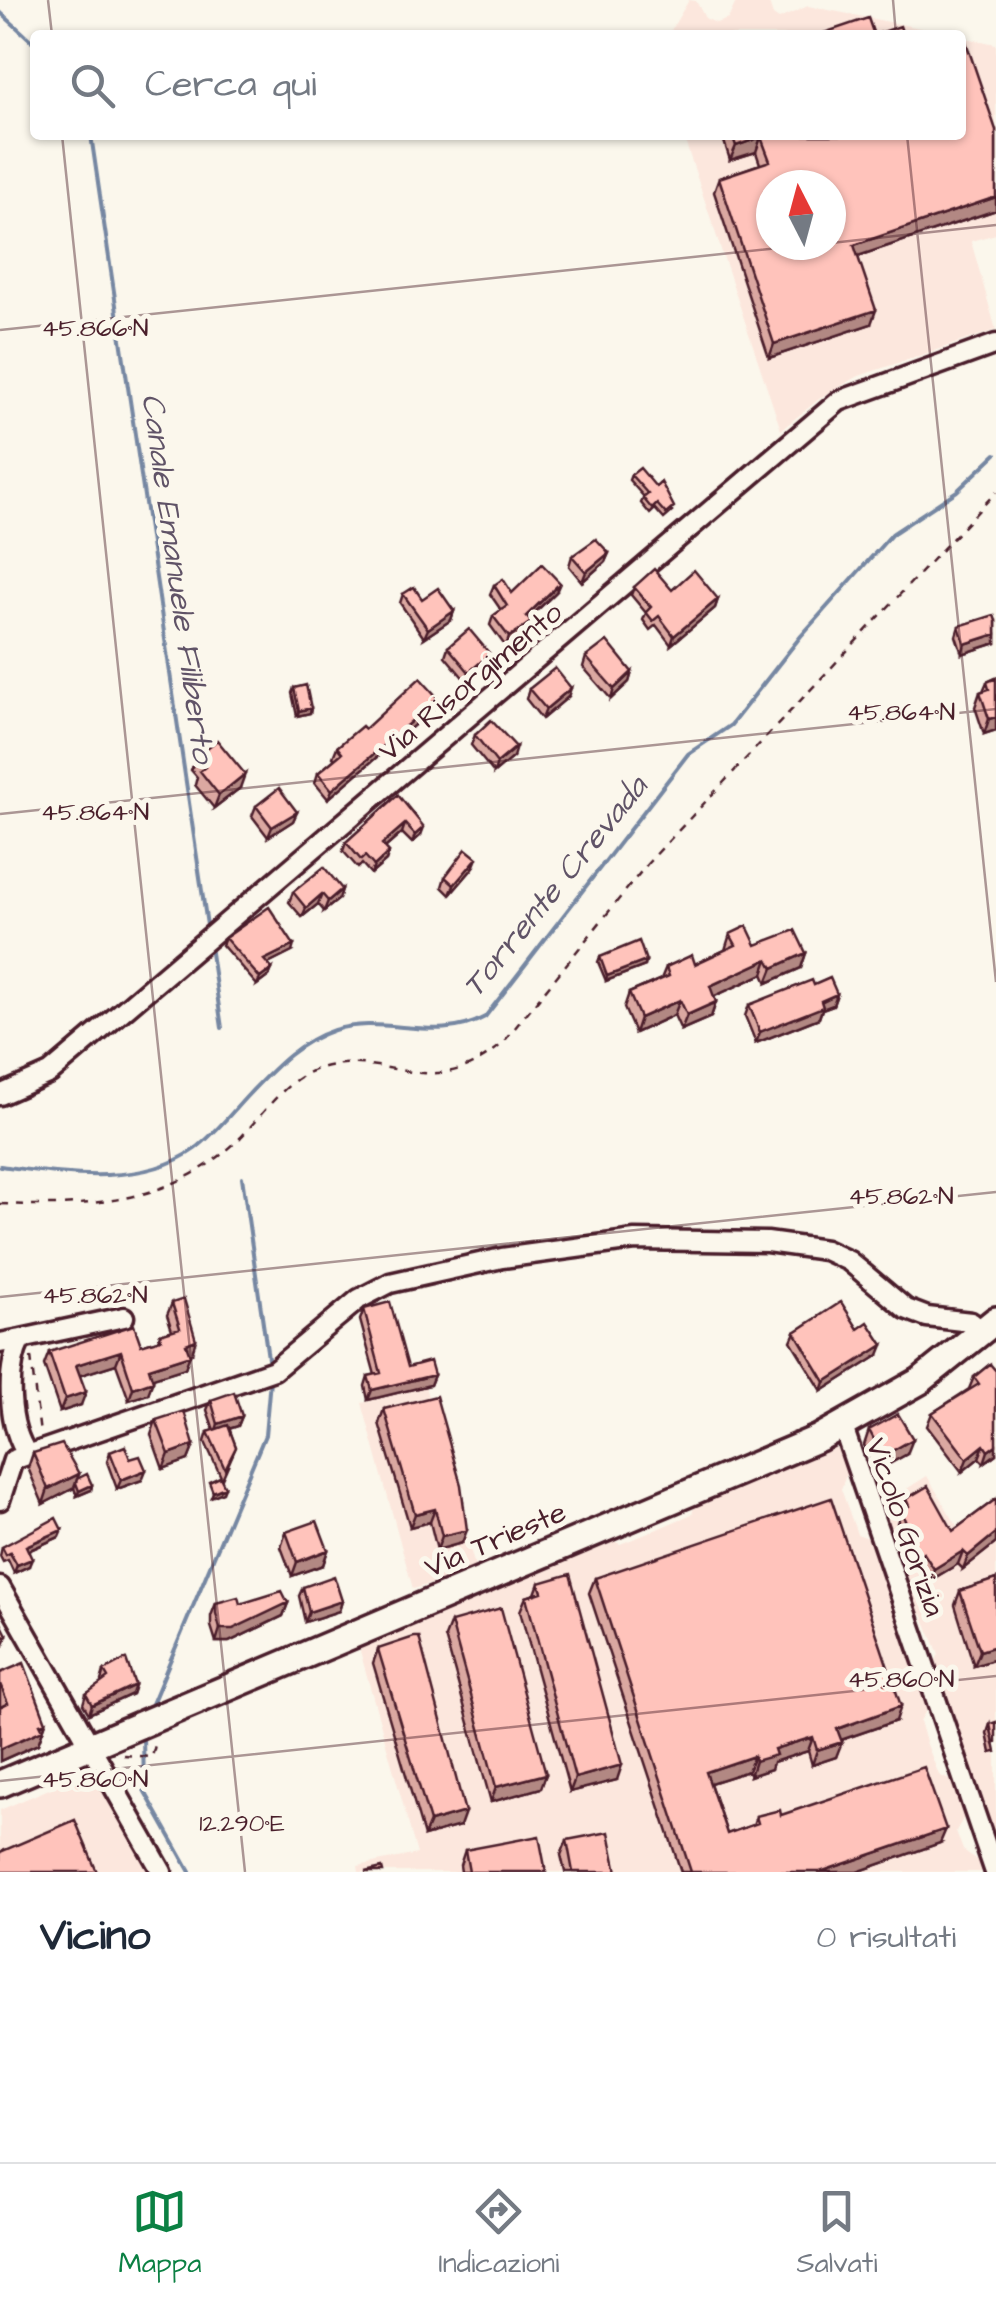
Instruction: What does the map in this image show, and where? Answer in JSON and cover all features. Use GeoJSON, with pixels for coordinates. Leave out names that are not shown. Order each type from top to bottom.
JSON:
{"type":"FeatureCollection","features":[{"type":"Feature","properties":{"kind":"street","name":"Via Risorgimento"},"geometry":{"type":"LineString","coordinates":[[0,1095],[50,1073],[839,401],[996,344]]}},
{"type":"Feature","properties":{"kind":"street"},"geometry":{"type":"LineString","coordinates":[[0,1365],[6,1456],[28,1455],[268,1372],[359,1299],[390,1282],[502,1258],[658,1238],[767,1242],[825,1250],[849,1261],[906,1309],[927,1317],[993,1323]]}},
{"type":"Feature","properties":{"kind":"street"},"geometry":{"type":"LineString","coordinates":[[0,1343],[124,1317]]}},
{"type":"Feature","properties":{"kind":"street","name":"Via Trieste"},"geometry":{"type":"LineString","coordinates":[[0,1784],[842,1427],[920,1382],[993,1323]]}},
{"type":"Feature","properties":{"kind":"street"},"geometry":{"type":"LineString","coordinates":[[25,1338],[11,1368],[18,1441],[28,1455]]}},
{"type":"Feature","properties":{"kind":"street","name":"Vicolo Gorizia"},"geometry":{"type":"LineString","coordinates":[[842,1427],[995,1872]]}},
{"type":"Feature","properties":{"kind":"street"},"geometry":{"type":"LineString","coordinates":[[0,1500],[28,1455]]}},
{"type":"Feature","properties":{"kind":"street"},"geometry":{"type":"LineString","coordinates":[[0,1587],[162,1872]]}},
{"type":"Feature","properties":{"kind":"path"},"geometry":{"type":"LineString","coordinates":[[0,1204],[122,1201],[180,1183],[235,1143],[311,1071],[359,1067],[436,1074],[481,1062],[502,1044],[648,863],[996,492]]}},
{"type":"Feature","properties":{"kind":"path"},"geometry":{"type":"LineString","coordinates":[[25,1338],[28,1455]]}},
{"type":"Feature","properties":{"kind":"path"},"geometry":{"type":"LineString","coordinates":[[130,1754],[152,1757]]}},
{"type":"Feature","properties":{"kind":"shaded area"},"geometry":{"type":"Polygon","coordinates":[[[689,0],[696,1],[705,18],[716,23],[728,19],[737,0],[768,0],[773,15],[779,19],[808,6],[930,30],[671,30],[689,0]]]}},
{"type":"Feature","properties":{"kind":"shaded area"},"geometry":{"type":"Polygon","coordinates":[[[966,38],[996,44],[996,234],[971,241],[996,330],[859,376],[823,396],[781,430],[685,140],[966,140],[966,38]]]}},
{"type":"Feature","properties":{"kind":"shaded area"},"geometry":{"type":"Polygon","coordinates":[[[425,1386],[476,1570],[413,1589],[362,1403],[425,1386]]]}},
{"type":"Feature","properties":{"kind":"shaded area"},"geometry":{"type":"Polygon","coordinates":[[[826,1448],[836,1448],[844,1457],[848,1469],[841,1489],[857,1534],[871,1539],[928,1707],[920,1721],[926,1742],[939,1775],[951,1781],[964,1817],[956,1831],[963,1850],[979,1861],[982,1872],[359,1872],[358,1866],[417,1854],[360,1651],[363,1645],[610,1539],[620,1544],[641,1536],[692,1514],[695,1504],[826,1448]]]}},
{"type":"Feature","properties":{"kind":"shaded area"},"geometry":{"type":"Polygon","coordinates":[[[927,1476],[962,1534],[996,1508],[996,1864],[979,1812],[985,1810],[962,1738],[956,1738],[932,1669],[939,1654],[922,1614],[916,1618],[878,1507],[927,1476]]]}},
{"type":"Feature","properties":{"kind":"shaded area"},"geometry":{"type":"Polygon","coordinates":[[[91,1771],[148,1872],[0,1872],[0,1810],[91,1771]]]}},
{"type":"Feature","properties":{"kind":"building"},"geometry":{"type":"Polygon","coordinates":[[[868,18],[872,30],[833,30],[868,18]]]}},
{"type":"Feature","properties":{"kind":"building"},"geometry":{"type":"Polygon","coordinates":[[[966,42],[996,130],[996,197],[854,245],[876,310],[774,344],[719,178],[770,161],[762,140],[966,140],[966,42]]]}},
{"type":"Feature","properties":{"kind":"building"},"geometry":{"type":"Polygon","coordinates":[[[640,468],[656,487],[661,482],[674,507],[666,514],[657,504],[652,509],[643,498],[648,494],[631,475],[640,468]]]}},
{"type":"Feature","properties":{"kind":"building"},"geometry":{"type":"Polygon","coordinates":[[[596,539],[609,553],[586,572],[572,556],[596,539]]]}},
{"type":"Feature","properties":{"kind":"building"},"geometry":{"type":"Polygon","coordinates":[[[542,564],[560,583],[526,616],[531,622],[509,637],[493,616],[507,606],[494,585],[503,579],[512,593],[542,564]]]}},
{"type":"Feature","properties":{"kind":"building"},"geometry":{"type":"Polygon","coordinates":[[[654,569],[672,590],[694,570],[718,599],[674,636],[659,616],[653,621],[646,612],[651,607],[634,587],[654,569]]]}},
{"type":"Feature","properties":{"kind":"building"},"geometry":{"type":"Polygon","coordinates":[[[414,587],[422,599],[438,588],[454,611],[428,629],[403,594],[414,587]]]}},
{"type":"Feature","properties":{"kind":"building"},"geometry":{"type":"Polygon","coordinates":[[[994,615],[996,634],[965,644],[959,626],[994,615]]]}},
{"type":"Feature","properties":{"kind":"building"},"geometry":{"type":"Polygon","coordinates":[[[469,629],[490,654],[469,672],[448,647],[469,629]]]}},
{"type":"Feature","properties":{"kind":"building"},"geometry":{"type":"Polygon","coordinates":[[[607,641],[632,672],[614,689],[586,657],[607,641]]]}},
{"type":"Feature","properties":{"kind":"building"},"geometry":{"type":"Polygon","coordinates":[[[555,668],[571,688],[546,709],[529,689],[555,668]]]}},
{"type":"Feature","properties":{"kind":"building"},"geometry":{"type":"Polygon","coordinates":[[[420,678],[438,698],[332,790],[318,773],[342,753],[337,747],[362,726],[365,729],[420,678]]]}},
{"type":"Feature","properties":{"kind":"building"},"geometry":{"type":"Polygon","coordinates":[[[996,678],[996,717],[989,719],[980,692],[989,689],[987,682],[996,678]]]}},
{"type":"Feature","properties":{"kind":"building"},"geometry":{"type":"Polygon","coordinates":[[[306,685],[311,708],[299,711],[294,688],[306,685]]]}},
{"type":"Feature","properties":{"kind":"building"},"geometry":{"type":"Polygon","coordinates":[[[491,720],[516,747],[497,763],[475,735],[491,720]]]}},
{"type":"Feature","properties":{"kind":"building"},"geometry":{"type":"Polygon","coordinates":[[[217,740],[245,774],[219,795],[200,771],[205,767],[196,757],[217,740]]]}},
{"type":"Feature","properties":{"kind":"building"},"geometry":{"type":"Polygon","coordinates":[[[279,788],[297,812],[272,827],[256,806],[279,788]]]}},
{"type":"Feature","properties":{"kind":"building"},"geometry":{"type":"Polygon","coordinates":[[[398,795],[424,827],[415,835],[405,824],[382,844],[389,852],[374,866],[365,856],[361,860],[346,842],[398,795]]]}},
{"type":"Feature","properties":{"kind":"building"},"geometry":{"type":"Polygon","coordinates":[[[466,849],[477,858],[454,885],[445,877],[466,849]]]}},
{"type":"Feature","properties":{"kind":"building"},"geometry":{"type":"Polygon","coordinates":[[[324,867],[342,889],[328,901],[322,894],[306,908],[293,892],[324,867]]]}},
{"type":"Feature","properties":{"kind":"building"},"geometry":{"type":"Polygon","coordinates":[[[269,907],[294,945],[264,960],[272,969],[260,978],[225,938],[269,907]]]}},
{"type":"Feature","properties":{"kind":"building"},"geometry":{"type":"Polygon","coordinates":[[[747,926],[756,945],[795,930],[806,953],[773,968],[768,959],[710,986],[716,1002],[687,1015],[680,1000],[640,1018],[629,993],[669,976],[666,967],[692,955],[695,964],[736,945],[730,934],[747,926]]]}},
{"type":"Feature","properties":{"kind":"building"},"geometry":{"type":"Polygon","coordinates":[[[639,941],[646,961],[607,976],[600,957],[639,941]]]}},
{"type":"Feature","properties":{"kind":"building"},"geometry":{"type":"Polygon","coordinates":[[[830,978],[837,994],[821,1001],[823,1007],[760,1032],[749,1005],[812,980],[814,985],[830,978]]]}},
{"type":"Feature","properties":{"kind":"building"},"geometry":{"type":"Polygon","coordinates":[[[184,1299],[196,1340],[186,1344],[190,1355],[149,1368],[153,1381],[133,1388],[121,1351],[76,1365],[86,1392],[65,1399],[49,1352],[134,1325],[141,1345],[161,1339],[160,1334],[180,1328],[172,1303],[184,1299]]]}},
{"type":"Feature","properties":{"kind":"building"},"geometry":{"type":"Polygon","coordinates":[[[390,1302],[408,1367],[430,1361],[434,1375],[372,1390],[368,1376],[381,1373],[364,1309],[390,1302]]]}},
{"type":"Feature","properties":{"kind":"building"},"geometry":{"type":"Polygon","coordinates":[[[841,1302],[858,1329],[868,1322],[883,1345],[825,1382],[795,1332],[841,1302]]]}},
{"type":"Feature","properties":{"kind":"building"},"geometry":{"type":"Polygon","coordinates":[[[990,1364],[996,1371],[996,1445],[988,1451],[984,1445],[967,1459],[932,1413],[979,1384],[974,1377],[990,1364]]]}},
{"type":"Feature","properties":{"kind":"building"},"geometry":{"type":"Polygon","coordinates":[[[234,1392],[242,1416],[218,1424],[211,1400],[234,1392]]]}},
{"type":"Feature","properties":{"kind":"building"},"geometry":{"type":"Polygon","coordinates":[[[436,1396],[461,1485],[467,1530],[442,1536],[435,1509],[415,1514],[384,1409],[436,1396]]]}},
{"type":"Feature","properties":{"kind":"building"},"geometry":{"type":"Polygon","coordinates":[[[184,1411],[194,1445],[169,1454],[156,1420],[184,1411]]]}},
{"type":"Feature","properties":{"kind":"building"},"geometry":{"type":"Polygon","coordinates":[[[898,1414],[913,1439],[883,1456],[869,1430],[898,1414]]]}},
{"type":"Feature","properties":{"kind":"building"},"geometry":{"type":"Polygon","coordinates":[[[228,1425],[236,1447],[225,1469],[208,1432],[228,1425]]]}},
{"type":"Feature","properties":{"kind":"building"},"geometry":{"type":"Polygon","coordinates":[[[62,1444],[79,1474],[48,1489],[33,1453],[62,1444]]]}},
{"type":"Feature","properties":{"kind":"building"},"geometry":{"type":"Polygon","coordinates":[[[125,1446],[130,1459],[140,1456],[146,1470],[121,1480],[110,1452],[125,1446]]]}},
{"type":"Feature","properties":{"kind":"building"},"geometry":{"type":"Polygon","coordinates":[[[87,1474],[92,1485],[79,1491],[77,1479],[87,1474]]]}},
{"type":"Feature","properties":{"kind":"building"},"geometry":{"type":"Polygon","coordinates":[[[220,1477],[225,1487],[213,1492],[209,1482],[220,1477]]]}},
{"type":"Feature","properties":{"kind":"building"},"geometry":{"type":"Polygon","coordinates":[[[928,1486],[953,1531],[996,1499],[996,1533],[968,1556],[963,1551],[934,1569],[923,1552],[918,1555],[901,1510],[909,1506],[906,1499],[928,1486]]]}},
{"type":"Feature","properties":{"kind":"building"},"geometry":{"type":"Polygon","coordinates":[[[831,1498],[901,1706],[837,1729],[842,1742],[817,1750],[813,1737],[774,1749],[776,1755],[755,1761],[754,1756],[706,1772],[727,1834],[758,1823],[756,1816],[780,1810],[781,1815],[924,1767],[946,1829],[820,1872],[691,1872],[595,1578],[831,1498]]]}},
{"type":"Feature","properties":{"kind":"building"},"geometry":{"type":"Polygon","coordinates":[[[56,1518],[62,1530],[26,1546],[32,1559],[17,1565],[10,1553],[6,1555],[2,1547],[56,1518]]]}},
{"type":"Feature","properties":{"kind":"building"},"geometry":{"type":"Polygon","coordinates":[[[317,1521],[328,1550],[297,1562],[286,1532],[317,1521]]]}},
{"type":"Feature","properties":{"kind":"building"},"geometry":{"type":"Polygon","coordinates":[[[570,1574],[622,1765],[575,1778],[526,1597],[542,1592],[539,1583],[570,1574]]]}},
{"type":"Feature","properties":{"kind":"building"},"geometry":{"type":"Polygon","coordinates":[[[334,1576],[342,1601],[309,1612],[303,1587],[334,1576]]]}},
{"type":"Feature","properties":{"kind":"building"},"geometry":{"type":"Polygon","coordinates":[[[996,1579],[996,1646],[980,1651],[960,1591],[996,1579]]]}},
{"type":"Feature","properties":{"kind":"building"},"geometry":{"type":"Polygon","coordinates":[[[282,1591],[288,1603],[233,1629],[220,1629],[216,1603],[238,1597],[240,1604],[282,1591]]]}},
{"type":"Feature","properties":{"kind":"building"},"geometry":{"type":"Polygon","coordinates":[[[501,1608],[546,1774],[496,1787],[451,1622],[501,1608]]]}},
{"type":"Feature","properties":{"kind":"building"},"geometry":{"type":"Polygon","coordinates":[[[0,1621],[7,1635],[0,1639],[0,1621]]]}},
{"type":"Feature","properties":{"kind":"building"},"geometry":{"type":"Polygon","coordinates":[[[419,1637],[465,1812],[430,1822],[378,1649],[419,1637]]]}},
{"type":"Feature","properties":{"kind":"building"},"geometry":{"type":"Polygon","coordinates":[[[126,1659],[135,1685],[92,1705],[86,1694],[108,1678],[104,1671],[126,1659]]]}},
{"type":"Feature","properties":{"kind":"building"},"geometry":{"type":"Polygon","coordinates":[[[24,1663],[46,1722],[40,1724],[43,1730],[0,1749],[0,1707],[8,1703],[0,1673],[24,1663]]]}},
{"type":"Feature","properties":{"kind":"building"},"geometry":{"type":"Polygon","coordinates":[[[996,1722],[996,1743],[994,1744],[990,1724],[996,1722]]]}},
{"type":"Feature","properties":{"kind":"building"},"geometry":{"type":"Polygon","coordinates":[[[75,1820],[97,1872],[0,1872],[0,1852],[75,1820]]]}},
{"type":"Feature","properties":{"kind":"building"},"geometry":{"type":"Polygon","coordinates":[[[609,1832],[617,1872],[573,1872],[567,1840],[609,1832]]]}},
{"type":"Feature","properties":{"kind":"building"},"geometry":{"type":"Polygon","coordinates":[[[539,1836],[546,1872],[469,1872],[465,1850],[539,1836]]]}},
{"type":"Feature","properties":{"kind":"waterway","name":"Canale Emanuele Filiberto"},"geometry":{"type":"LineString","coordinates":[[0,12],[30,39]]}},
{"type":"Feature","properties":{"kind":"waterway","name":"Canale Emanuele Filiberto"},"geometry":{"type":"LineString","coordinates":[[92,140],[208,932]]}},
{"type":"Feature","properties":{"kind":"waterway","name":"Torrente Crevada"},"geometry":{"type":"LineString","coordinates":[[0,1166],[100,1175],[150,1169],[195,1149],[278,1065],[321,1035],[353,1026],[448,1028],[485,1017],[688,754],[731,725],[801,636],[892,534],[957,491],[996,454]]}},
{"type":"Feature","properties":{"kind":"waterway","name":"Canale Emanuele Filiberto"},"geometry":{"type":"LineString","coordinates":[[210,946],[222,1028]]}},
{"type":"Feature","properties":{"kind":"waterway","name":"Canale Emanuele Filiberto"},"geometry":{"type":"LineString","coordinates":[[242,1177],[269,1365]]}},
{"type":"Feature","properties":{"kind":"waterway","name":"Canale Emanuele Filiberto"},"geometry":{"type":"LineString","coordinates":[[149,1711],[265,1435],[270,1380]]}},
{"type":"Feature","properties":{"kind":"waterway","name":"Canale Emanuele Filiberto"},"geometry":{"type":"LineString","coordinates":[[143,1735],[144,1790],[190,1872]]}}]}
